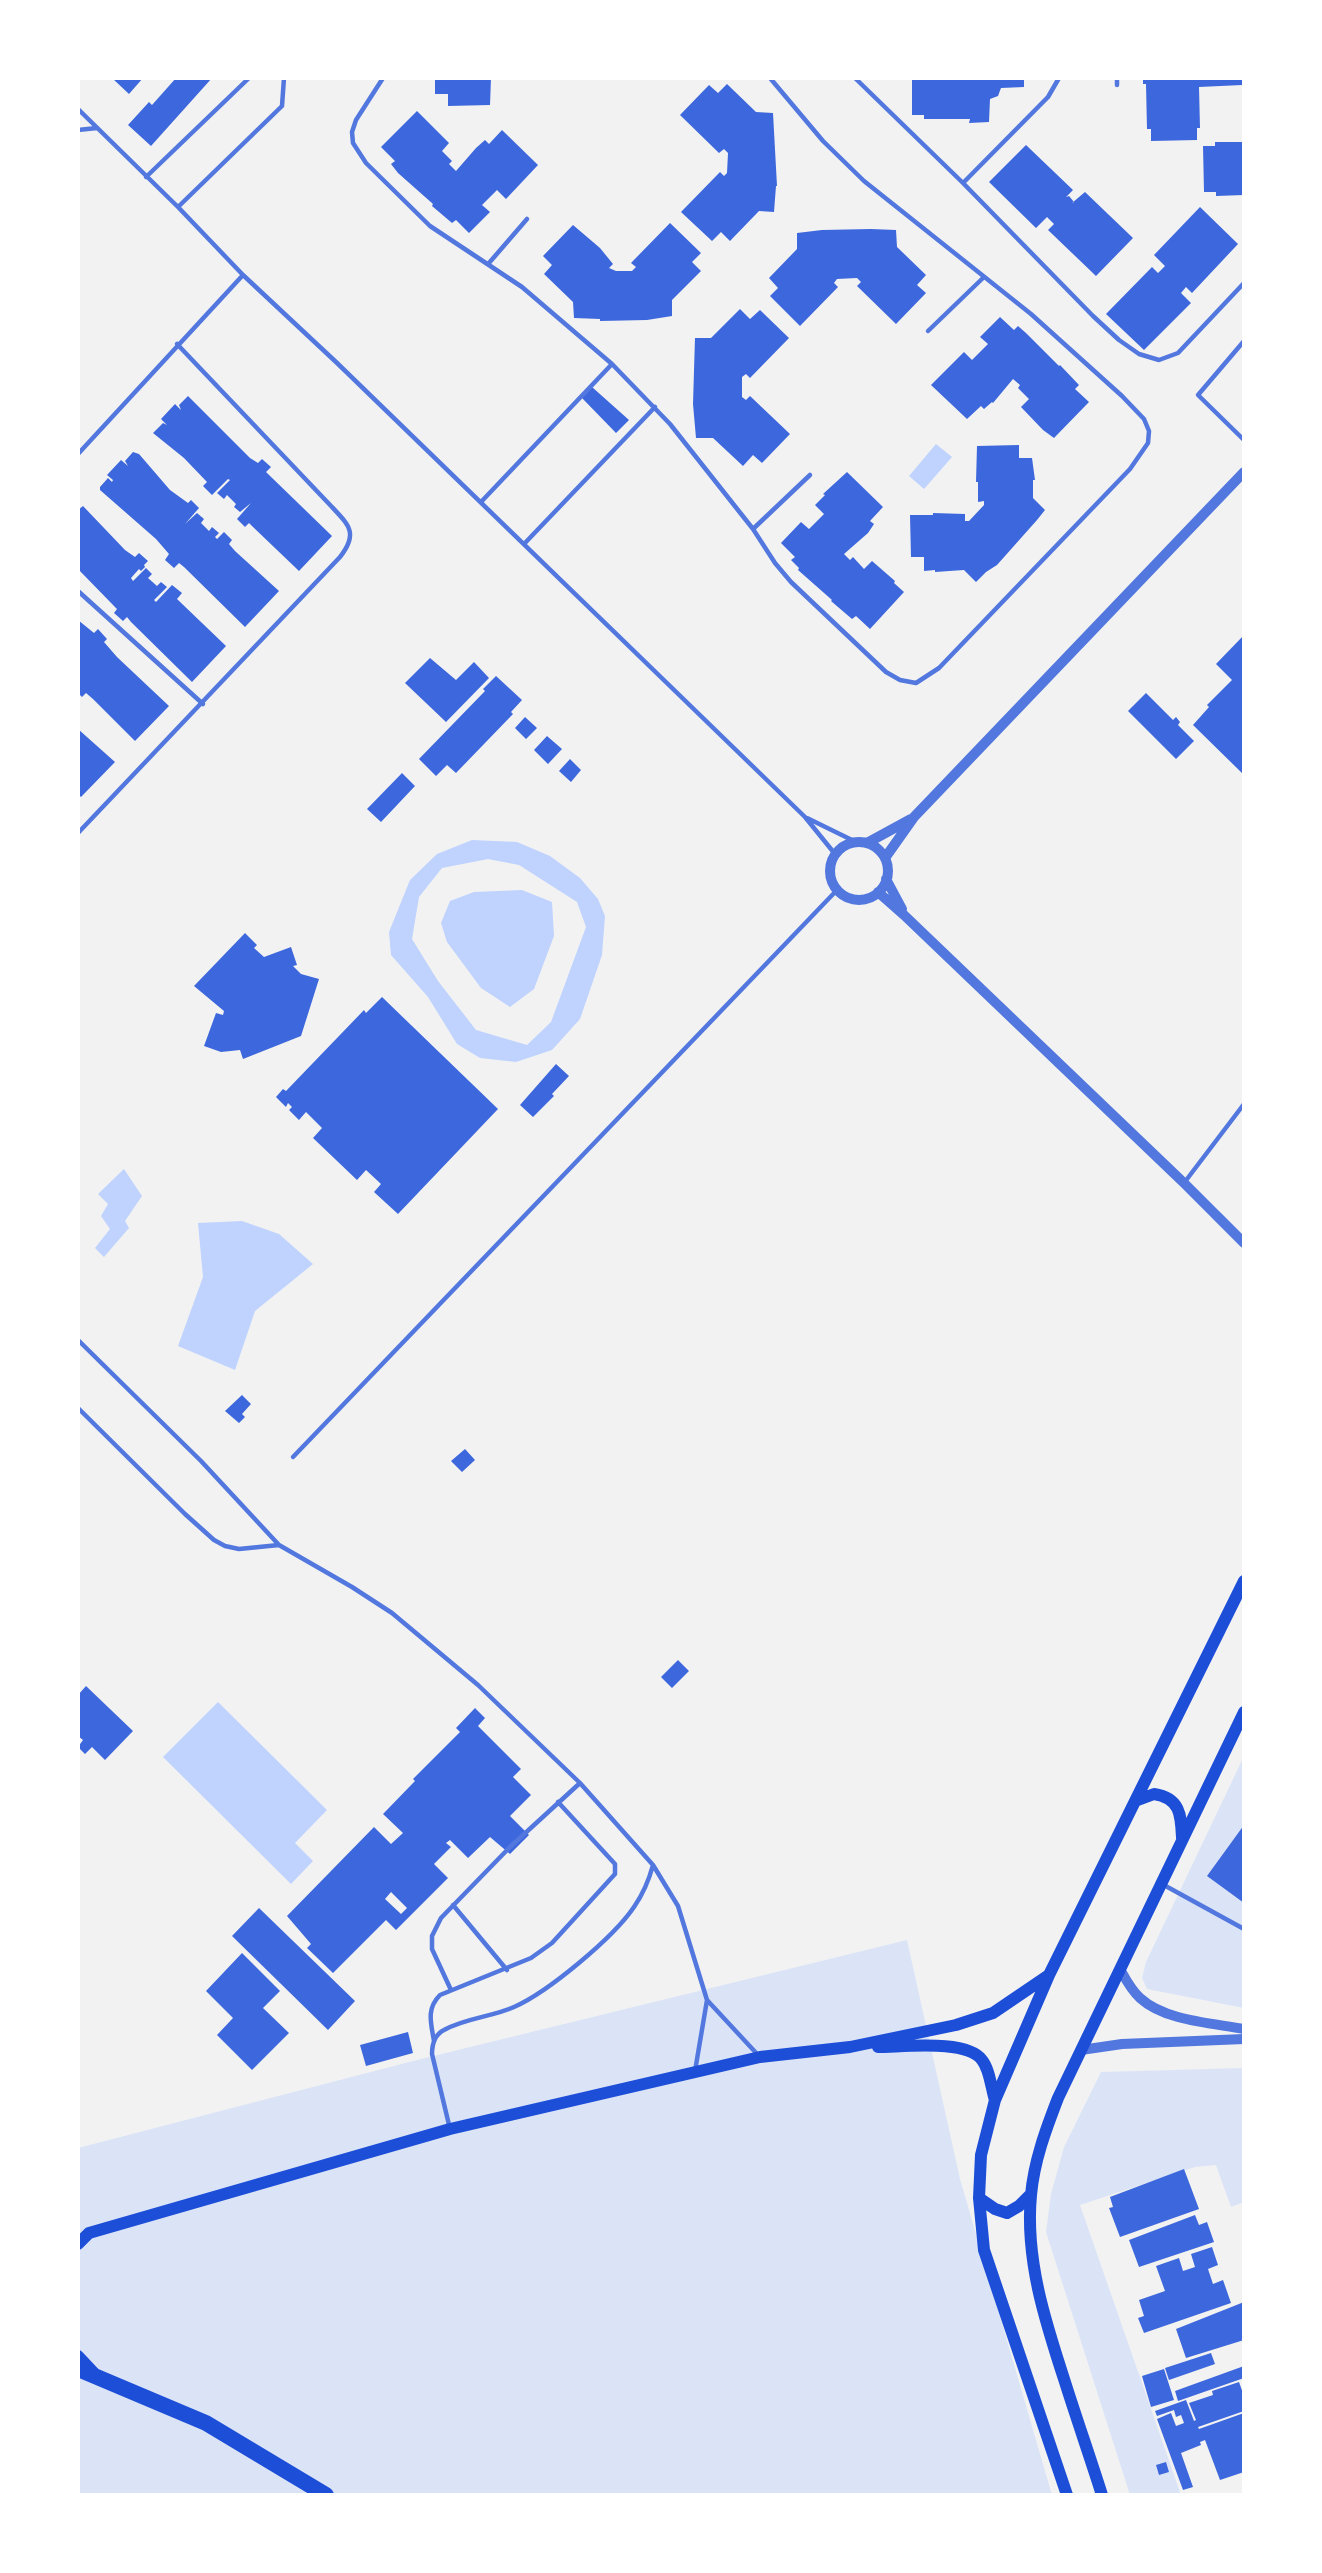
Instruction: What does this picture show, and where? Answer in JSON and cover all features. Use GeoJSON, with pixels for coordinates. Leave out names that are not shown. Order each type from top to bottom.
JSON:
{"type":"FeatureCollection","features":[{"type":"Feature","properties":{"kind":"highway"},"geometry":{"type":"LineString","coordinates":[[78,2369],[206,2423],[323,2494]]}},
{"type":"Feature","properties":{"kind":"main road"},"geometry":{"type":"LineString","coordinates":[[1067,2495],[990,2271],[981,2232],[979,2198],[981,2155],[995,2100],[1049,1975],[1138,1800],[1244,1581]]}},
{"type":"Feature","properties":{"kind":"main road"},"geometry":{"type":"LineString","coordinates":[[1102,2495],[1049,2334],[1036,2284],[1030,2222],[1031,2194],[1036,2166],[1050,2119],[1081,2050],[1244,1712]]}},
{"type":"Feature","properties":{"kind":"main road"},"geometry":{"type":"LineString","coordinates":[[1138,1800],[1154,1794],[1175,1802],[1180,1811],[1182,1839]]}},
{"type":"Feature","properties":{"kind":"main road"},"geometry":{"type":"LineString","coordinates":[[78,2244],[89,2233],[450,2129],[760,2057],[850,2047],[978,2019],[1010,2003],[1049,1975]]}},
{"type":"Feature","properties":{"kind":"main road"},"geometry":{"type":"LineString","coordinates":[[850,2047],[944,2047],[967,2050],[976,2055],[985,2065],[995,2100]]}},
{"type":"Feature","properties":{"kind":"main road"},"geometry":{"type":"LineString","coordinates":[[979,2198],[995,2209],[1007,2213],[1019,2206],[1031,2194]]}},
{"type":"Feature","properties":{"kind":"main road"},"geometry":{"type":"LineString","coordinates":[[78,2356],[97,2376]]}},
{"type":"Feature","properties":{"kind":"street"},"geometry":{"type":"LineString","coordinates":[[885,858],[914,817],[1244,472]]}},
{"type":"Feature","properties":{"kind":"street"},"geometry":{"type":"LineString","coordinates":[[862,842],[874,846],[885,858],[886,879],[878,892],[868,898],[846,897],[837,890],[830,873],[835,854],[841,848],[862,842],[914,817]]}},
{"type":"Feature","properties":{"kind":"street"},"geometry":{"type":"LineString","coordinates":[[886,879],[904,915]]}},
{"type":"Feature","properties":{"kind":"street"},"geometry":{"type":"LineString","coordinates":[[878,892],[1244,1243]]}},
{"type":"Feature","properties":{"kind":"street"},"geometry":{"type":"LineString","coordinates":[[1121,1971],[1140,1999],[1157,2009],[1186,2018],[1244,2029]]}},
{"type":"Feature","properties":{"kind":"street"},"geometry":{"type":"LineString","coordinates":[[1081,2050],[1152,2042],[1244,2039]]}},
{"type":"Feature","properties":{"kind":"lane"},"geometry":{"type":"LineString","coordinates":[[146,177],[249,78]]}},
{"type":"Feature","properties":{"kind":"lane"},"geometry":{"type":"LineString","coordinates":[[178,207],[282,106],[284,78]]}},
{"type":"Feature","properties":{"kind":"lane"},"geometry":{"type":"LineString","coordinates":[[383,78],[354,126],[353,144],[358,153],[430,226],[522,286],[612,364],[655,407],[753,529],[778,568],[833,624],[886,672],[900,680],[916,683],[939,668],[1123,476],[1148,443],[1149,431],[1144,419],[1122,396],[1031,314],[864,181],[823,141],[770,78]]}},
{"type":"Feature","properties":{"kind":"lane"},"geometry":{"type":"LineString","coordinates":[[855,78],[963,183],[1093,316],[1119,340],[1144,356],[1164,359],[1183,349],[1244,283]]}},
{"type":"Feature","properties":{"kind":"lane"},"geometry":{"type":"LineString","coordinates":[[963,183],[1048,97],[1059,78]]}},
{"type":"Feature","properties":{"kind":"lane"},"geometry":{"type":"LineString","coordinates":[[1117,78],[1117,85]]}},
{"type":"Feature","properties":{"kind":"lane"},"geometry":{"type":"LineString","coordinates":[[78,109],[178,207],[243,275],[481,502],[805,817],[835,854]]}},
{"type":"Feature","properties":{"kind":"lane"},"geometry":{"type":"LineString","coordinates":[[78,130],[97,128]]}},
{"type":"Feature","properties":{"kind":"lane"},"geometry":{"type":"LineString","coordinates":[[489,263],[527,219]]}},
{"type":"Feature","properties":{"kind":"lane"},"geometry":{"type":"LineString","coordinates":[[78,454],[243,275]]}},
{"type":"Feature","properties":{"kind":"lane"},"geometry":{"type":"LineString","coordinates":[[928,331],[984,277]]}},
{"type":"Feature","properties":{"kind":"lane"},"geometry":{"type":"LineString","coordinates":[[1244,341],[1198,396],[1244,440]]}},
{"type":"Feature","properties":{"kind":"lane"},"geometry":{"type":"LineString","coordinates":[[78,833],[340,557],[351,536],[350,528],[338,512],[177,344]]}},
{"type":"Feature","properties":{"kind":"lane"},"geometry":{"type":"LineString","coordinates":[[481,502],[612,364]]}},
{"type":"Feature","properties":{"kind":"lane"},"geometry":{"type":"LineString","coordinates":[[524,544],[655,407]]}},
{"type":"Feature","properties":{"kind":"lane"},"geometry":{"type":"LineString","coordinates":[[753,529],[810,475]]}},
{"type":"Feature","properties":{"kind":"lane"},"geometry":{"type":"LineString","coordinates":[[78,591],[202,704]]}},
{"type":"Feature","properties":{"kind":"lane"},"geometry":{"type":"LineString","coordinates":[[805,817],[862,842]]}},
{"type":"Feature","properties":{"kind":"lane"},"geometry":{"type":"LineString","coordinates":[[293,1457],[837,890]]}},
{"type":"Feature","properties":{"kind":"lane"},"geometry":{"type":"LineString","coordinates":[[1184,1183],[1244,1104]]}},
{"type":"Feature","properties":{"kind":"lane"},"geometry":{"type":"LineString","coordinates":[[78,1340],[201,1461],[279,1545],[392,1613],[478,1685],[580,1783],[653,1865],[678,1906],[708,2000],[760,2057]]}},
{"type":"Feature","properties":{"kind":"lane"},"geometry":{"type":"LineString","coordinates":[[78,1408],[214,1540],[225,1546],[239,1549],[279,1545]]}},
{"type":"Feature","properties":{"kind":"lane"},"geometry":{"type":"LineString","coordinates":[[450,1990],[435,1960],[431,1944],[441,1917],[580,1783]]}},
{"type":"Feature","properties":{"kind":"lane"},"geometry":{"type":"LineString","coordinates":[[450,2129],[432,2054],[434,2041],[430,2016],[432,2005],[440,1995],[507,1970],[531,1958],[552,1943],[615,1874],[615,1864],[558,1802]]}},
{"type":"Feature","properties":{"kind":"lane"},"geometry":{"type":"LineString","coordinates":[[434,2041],[442,2031],[513,2008],[538,1995],[563,1976],[634,1908],[644,1890],[653,1865]]}},
{"type":"Feature","properties":{"kind":"lane"},"geometry":{"type":"LineString","coordinates":[[1162,1884],[1244,1929]]}},
{"type":"Feature","properties":{"kind":"lane"},"geometry":{"type":"LineString","coordinates":[[453,1905],[507,1970]]}},
{"type":"Feature","properties":{"kind":"lane"},"geometry":{"type":"LineString","coordinates":[[694,2074],[708,2000]]}},
{"type":"Feature","properties":{"kind":"shaded area"},"geometry":{"type":"Polygon","coordinates":[[[1244,1756],[1244,2008],[1147,1989],[1142,1978],[1146,1962],[1244,1756]]]}},
{"type":"Feature","properties":{"kind":"shaded area"},"geometry":{"type":"Polygon","coordinates":[[[907,1940],[960,2179],[1052,2495],[78,2495],[78,2148],[413,2061],[907,1940]]]}},
{"type":"Feature","properties":{"kind":"shaded area"},"geometry":{"type":"Polygon","coordinates":[[[1244,2068],[1244,2202],[1231,2207],[1216,2165],[1195,2167],[1080,2205],[1181,2495],[1130,2495],[1046,2232],[1051,2194],[1064,2147],[1101,2072],[1244,2068]]]}},
{"type":"Feature","properties":{"kind":"water"},"geometry":{"type":"Polygon","coordinates":[[[936,444],[952,457],[924,489],[909,476],[936,444]]]}},
{"type":"Feature","properties":{"kind":"water"},"geometry":{"type":"Polygon","coordinates":[[[472,840],[517,842],[550,856],[580,878],[598,899],[605,916],[602,955],[580,1019],[552,1050],[516,1062],[480,1058],[457,1044],[428,997],[391,955],[389,932],[410,880],[437,854],[472,840]],[[488,859],[442,868],[419,897],[412,939],[438,981],[476,1030],[527,1045],[551,1022],[586,927],[577,902],[519,865],[488,859]]]}},
{"type":"Feature","properties":{"kind":"water"},"geometry":{"type":"Polygon","coordinates":[[[522,890],[552,902],[554,936],[534,989],[510,1007],[481,988],[447,942],[441,923],[450,901],[474,892],[522,890]]]}},
{"type":"Feature","properties":{"kind":"water"},"geometry":{"type":"Polygon","coordinates":[[[124,1169],[142,1196],[125,1221],[129,1228],[104,1257],[95,1248],[110,1229],[101,1216],[108,1204],[98,1194],[124,1169]]]}},
{"type":"Feature","properties":{"kind":"water"},"geometry":{"type":"Polygon","coordinates":[[[242,1221],[279,1234],[313,1264],[255,1311],[235,1370],[178,1346],[203,1277],[198,1223],[242,1221]]]}},
{"type":"Feature","properties":{"kind":"water"},"geometry":{"type":"Polygon","coordinates":[[[218,1702],[327,1810],[295,1843],[313,1861],[291,1884],[163,1757],[218,1702]]]}},
{"type":"Feature","properties":{"kind":"building"},"geometry":{"type":"Polygon","coordinates":[[[112,78],[143,78],[129,94],[112,78]]]}},
{"type":"Feature","properties":{"kind":"building"},"geometry":{"type":"Polygon","coordinates":[[[176,78],[212,78],[151,146],[128,125],[149,102],[152,105],[176,78]]]}},
{"type":"Feature","properties":{"kind":"building"},"geometry":{"type":"Polygon","coordinates":[[[435,78],[491,78],[490,105],[448,106],[448,94],[435,94],[435,78]]]}},
{"type":"Feature","properties":{"kind":"building"},"geometry":{"type":"Polygon","coordinates":[[[912,78],[1024,78],[1024,87],[1001,88],[998,96],[990,99],[989,122],[969,123],[970,119],[924,119],[924,115],[912,115],[912,78]]]}},
{"type":"Feature","properties":{"kind":"building"},"geometry":{"type":"Polygon","coordinates":[[[1143,78],[1244,78],[1244,80],[1242,85],[1199,87],[1200,128],[1197,128],[1197,140],[1151,141],[1151,129],[1147,129],[1146,84],[1143,84],[1143,78]]]}},
{"type":"Feature","properties":{"kind":"building"},"geometry":{"type":"Polygon","coordinates":[[[727,84],[756,112],[773,113],[777,186],[774,212],[759,211],[730,241],[721,232],[712,241],[681,212],[720,172],[724,176],[727,173],[728,153],[724,149],[719,153],[680,115],[709,85],[718,93],[727,84]]]}},
{"type":"Feature","properties":{"kind":"building"},"geometry":{"type":"Polygon","coordinates":[[[417,111],[449,143],[442,151],[452,161],[449,164],[456,171],[476,148],[485,140],[489,144],[502,130],[538,165],[506,199],[497,190],[482,205],[490,212],[469,233],[456,220],[452,223],[398,173],[391,164],[395,161],[381,147],[417,111]]]}},
{"type":"Feature","properties":{"kind":"building"},"geometry":{"type":"Polygon","coordinates":[[[1215,142],[1244,142],[1244,195],[1216,196],[1216,192],[1204,192],[1203,146],[1215,146],[1215,142]]]}},
{"type":"Feature","properties":{"kind":"building"},"geometry":{"type":"Polygon","coordinates":[[[1026,145],[1073,190],[1066,197],[1069,196],[1074,202],[1085,192],[1133,238],[1096,276],[1048,230],[1054,224],[1047,217],[1036,228],[989,182],[1026,145]]]}},
{"type":"Feature","properties":{"kind":"building"},"geometry":{"type":"Polygon","coordinates":[[[1200,207],[1238,244],[1192,293],[1186,287],[1181,293],[1191,303],[1144,350],[1106,314],[1152,267],[1158,273],[1165,266],[1154,255],[1200,207]]]}},
{"type":"Feature","properties":{"kind":"building"},"geometry":{"type":"Polygon","coordinates":[[[670,223],[701,253],[692,262],[701,271],[672,300],[672,316],[647,320],[600,321],[600,319],[574,318],[573,302],[544,274],[552,265],[543,256],[573,225],[600,248],[613,264],[609,268],[616,271],[632,271],[636,267],[631,263],[670,223]]]}},
{"type":"Feature","properties":{"kind":"building"},"geometry":{"type":"Polygon","coordinates":[[[896,230],[897,247],[926,275],[917,285],[926,293],[896,324],[857,286],[861,282],[857,278],[837,279],[834,283],[838,287],[800,326],[770,296],[778,288],[769,278],[797,249],[797,233],[896,230]]]}},
{"type":"Feature","properties":{"kind":"building"},"geometry":{"type":"Polygon","coordinates":[[[740,309],[750,319],[760,310],[789,338],[750,378],[746,374],[742,377],[742,397],[746,400],[750,396],[790,434],[762,463],[753,455],[743,466],[713,438],[696,438],[693,404],[695,338],[711,338],[740,309]]]}},
{"type":"Feature","properties":{"kind":"building"},"geometry":{"type":"Polygon","coordinates":[[[1000,317],[1014,330],[1018,326],[1060,365],[1079,385],[1075,389],[1089,402],[1054,438],[1021,407],[1029,399],[1013,379],[993,403],[984,409],[981,406],[967,419],[931,385],[964,352],[972,360],[988,344],[980,337],[1000,317]]]}},
{"type":"Feature","properties":{"kind":"building"},"geometry":{"type":"Polygon","coordinates":[[[592,387],[629,420],[616,433],[582,398],[592,387]]]}},
{"type":"Feature","properties":{"kind":"building"},"geometry":{"type":"Polygon","coordinates":[[[188,396],[250,458],[258,463],[262,459],[271,467],[266,472],[332,536],[299,571],[249,523],[245,527],[237,519],[251,503],[240,512],[227,495],[224,499],[217,493],[230,480],[228,479],[212,495],[203,486],[207,482],[184,458],[153,433],[163,423],[167,425],[161,419],[175,404],[181,410],[179,405],[188,396]]]}},
{"type":"Feature","properties":{"kind":"building"},"geometry":{"type":"Polygon","coordinates":[[[1019,445],[1019,458],[1032,458],[1035,480],[1033,480],[1033,498],[1045,510],[997,565],[976,582],[964,570],[924,571],[924,557],[911,557],[910,515],[965,514],[965,521],[969,521],[984,505],[984,501],[978,502],[977,446],[1019,445]]]}},
{"type":"Feature","properties":{"kind":"building"},"geometry":{"type":"Polygon","coordinates":[[[133,452],[139,454],[170,490],[188,503],[191,500],[199,508],[185,524],[197,513],[204,519],[201,523],[209,531],[212,527],[219,533],[215,537],[217,539],[224,532],[232,540],[229,544],[235,551],[279,591],[245,627],[184,567],[179,563],[174,568],[165,560],[169,554],[156,539],[100,490],[108,478],[112,482],[113,480],[107,475],[121,460],[128,466],[125,461],[133,452]]]}},
{"type":"Feature","properties":{"kind":"building"},"geometry":{"type":"Polygon","coordinates":[[[847,472],[883,507],[870,521],[874,524],[868,533],[844,554],[850,560],[853,557],[864,569],[872,561],[904,592],[870,629],[856,616],[852,619],[798,570],[799,568],[791,560],[795,557],[781,543],[801,522],[809,529],[824,514],[815,505],[825,495],[823,494],[847,472]]]}},
{"type":"Feature","properties":{"kind":"building"},"geometry":{"type":"Polygon","coordinates":[[[83,506],[125,550],[135,557],[139,553],[148,561],[141,571],[139,569],[131,578],[133,581],[146,568],[152,574],[148,578],[157,586],[161,582],[167,587],[154,600],[156,602],[172,585],[182,593],[177,599],[226,646],[192,682],[127,617],[123,621],[114,613],[117,609],[78,569],[78,510],[83,506]]]}},
{"type":"Feature","properties":{"kind":"building"},"geometry":{"type":"Polygon","coordinates":[[[78,620],[94,633],[98,629],[107,639],[104,642],[117,657],[169,706],[135,741],[86,693],[82,697],[78,693],[78,620]]]}},
{"type":"Feature","properties":{"kind":"building"},"geometry":{"type":"Polygon","coordinates":[[[1244,635],[1244,775],[1193,725],[1209,707],[1207,705],[1232,680],[1216,664],[1244,635]]]}},
{"type":"Feature","properties":{"kind":"building"},"geometry":{"type":"Polygon","coordinates":[[[430,658],[456,680],[474,662],[489,678],[446,722],[405,683],[430,658]]]}},
{"type":"Feature","properties":{"kind":"building"},"geometry":{"type":"Polygon","coordinates":[[[496,676],[522,700],[511,712],[513,714],[456,773],[447,765],[436,776],[419,759],[485,691],[483,689],[496,676]]]}},
{"type":"Feature","properties":{"kind":"building"},"geometry":{"type":"Polygon","coordinates":[[[1146,693],[1173,720],[1176,717],[1180,722],[1178,725],[1194,741],[1176,759],[1128,711],[1146,693]]]}},
{"type":"Feature","properties":{"kind":"building"},"geometry":{"type":"Polygon","coordinates":[[[525,717],[537,728],[526,739],[515,728],[525,717]]]}},
{"type":"Feature","properties":{"kind":"building"},"geometry":{"type":"Polygon","coordinates":[[[78,729],[115,762],[81,797],[78,794],[78,729]]]}},
{"type":"Feature","properties":{"kind":"building"},"geometry":{"type":"Polygon","coordinates":[[[547,736],[562,749],[548,764],[534,750],[547,736]]]}},
{"type":"Feature","properties":{"kind":"building"},"geometry":{"type":"Polygon","coordinates":[[[570,759],[581,770],[571,782],[559,771],[570,759]]]}},
{"type":"Feature","properties":{"kind":"building"},"geometry":{"type":"Polygon","coordinates":[[[402,773],[415,786],[381,822],[367,809],[402,773]]]}},
{"type":"Feature","properties":{"kind":"building"},"geometry":{"type":"Polygon","coordinates":[[[245,933],[257,945],[254,948],[264,957],[291,947],[297,965],[293,966],[301,974],[319,979],[301,1036],[243,1059],[240,1050],[221,1052],[204,1046],[216,1013],[223,1015],[224,1011],[194,986],[245,933]]]}},
{"type":"Feature","properties":{"kind":"building"},"geometry":{"type":"Polygon","coordinates":[[[382,997],[498,1109],[398,1214],[374,1192],[381,1184],[366,1170],[357,1180],[313,1138],[322,1128],[306,1112],[299,1120],[289,1110],[292,1107],[288,1103],[286,1107],[276,1097],[283,1089],[286,1091],[364,1010],[366,1013],[382,997]]]}},
{"type":"Feature","properties":{"kind":"building"},"geometry":{"type":"Polygon","coordinates":[[[556,1064],[569,1076],[552,1094],[554,1096],[533,1117],[520,1105],[556,1064]]]}},
{"type":"Feature","properties":{"kind":"building"},"geometry":{"type":"Polygon","coordinates":[[[242,1395],[251,1404],[242,1414],[245,1417],[239,1423],[225,1411],[242,1395]]]}},
{"type":"Feature","properties":{"kind":"building"},"geometry":{"type":"Polygon","coordinates":[[[465,1449],[475,1460],[462,1472],[451,1461],[465,1449]]]}},
{"type":"Feature","properties":{"kind":"building"},"geometry":{"type":"Polygon","coordinates":[[[678,1660],[689,1671],[672,1688],[661,1677],[678,1660]]]}},
{"type":"Feature","properties":{"kind":"building"},"geometry":{"type":"Polygon","coordinates":[[[86,1686],[133,1731],[105,1760],[92,1747],[85,1754],[78,1747],[83,1740],[78,1736],[78,1695],[86,1686]]]}},
{"type":"Feature","properties":{"kind":"building"},"geometry":{"type":"Polygon","coordinates":[[[475,1708],[485,1718],[478,1726],[521,1769],[513,1777],[531,1795],[510,1816],[529,1835],[510,1854],[490,1837],[468,1858],[450,1840],[446,1843],[451,1847],[434,1864],[448,1878],[396,1930],[386,1920],[333,1973],[307,1948],[311,1944],[287,1916],[374,1827],[391,1844],[403,1833],[383,1814],[415,1781],[413,1779],[460,1732],[456,1728],[475,1708]],[[391,1892],[385,1899],[401,1914],[407,1908],[391,1892]]]}},
{"type":"Feature","properties":{"kind":"building"},"geometry":{"type":"Polygon","coordinates":[[[1244,1825],[1244,1903],[1207,1876],[1244,1825]]]}},
{"type":"Feature","properties":{"kind":"building"},"geometry":{"type":"Polygon","coordinates":[[[259,1908],[355,2001],[328,2030],[232,1936],[259,1908]]]}},
{"type":"Feature","properties":{"kind":"building"},"geometry":{"type":"Polygon","coordinates":[[[242,1953],[280,1991],[263,2008],[289,2033],[252,2070],[217,2035],[233,2018],[206,1991],[242,1953]]]}},
{"type":"Feature","properties":{"kind":"building"},"geometry":{"type":"Polygon","coordinates":[[[408,2032],[413,2053],[366,2066],[360,2045],[408,2032]]]}},
{"type":"Feature","properties":{"kind":"building"},"geometry":{"type":"Polygon","coordinates":[[[1184,2169],[1199,2209],[1120,2237],[1109,2208],[1113,2207],[1110,2197],[1184,2169]]]}},
{"type":"Feature","properties":{"kind":"building"},"geometry":{"type":"Polygon","coordinates":[[[1195,2215],[1199,2225],[1207,2222],[1214,2242],[1139,2267],[1129,2240],[1195,2215]]]}},
{"type":"Feature","properties":{"kind":"building"},"geometry":{"type":"Polygon","coordinates":[[[1212,2247],[1218,2265],[1208,2269],[1213,2284],[1223,2280],[1231,2303],[1144,2333],[1138,2318],[1144,2316],[1139,2300],[1165,2291],[1156,2266],[1179,2258],[1183,2271],[1195,2267],[1191,2254],[1212,2247]]]}},
{"type":"Feature","properties":{"kind":"building"},"geometry":{"type":"Polygon","coordinates":[[[1244,2302],[1244,2340],[1186,2358],[1176,2329],[1244,2302]]]}},
{"type":"Feature","properties":{"kind":"building"},"geometry":{"type":"Polygon","coordinates":[[[1211,2353],[1215,2364],[1169,2380],[1165,2368],[1211,2353]]]}},
{"type":"Feature","properties":{"kind":"building"},"geometry":{"type":"Polygon","coordinates":[[[1244,2366],[1244,2378],[1178,2401],[1175,2391],[1244,2366]]]}},
{"type":"Feature","properties":{"kind":"building"},"geometry":{"type":"Polygon","coordinates":[[[1164,2369],[1174,2400],[1151,2407],[1142,2376],[1164,2369]]]}},
{"type":"Feature","properties":{"kind":"building"},"geometry":{"type":"Polygon","coordinates":[[[1239,2382],[1244,2396],[1244,2411],[1198,2427],[1199,2429],[1244,2413],[1244,2472],[1220,2480],[1205,2440],[1200,2442],[1201,2445],[1181,2453],[1193,2487],[1183,2490],[1157,2419],[1171,2413],[1176,2426],[1184,2423],[1181,2415],[1176,2417],[1174,2410],[1157,2416],[1155,2411],[1186,2400],[1194,2421],[1196,2420],[1189,2403],[1213,2395],[1212,2391],[1239,2382]]]}},
{"type":"Feature","properties":{"kind":"building"},"geometry":{"type":"Polygon","coordinates":[[[1166,2462],[1169,2472],[1159,2475],[1156,2465],[1166,2462]]]}}]}
